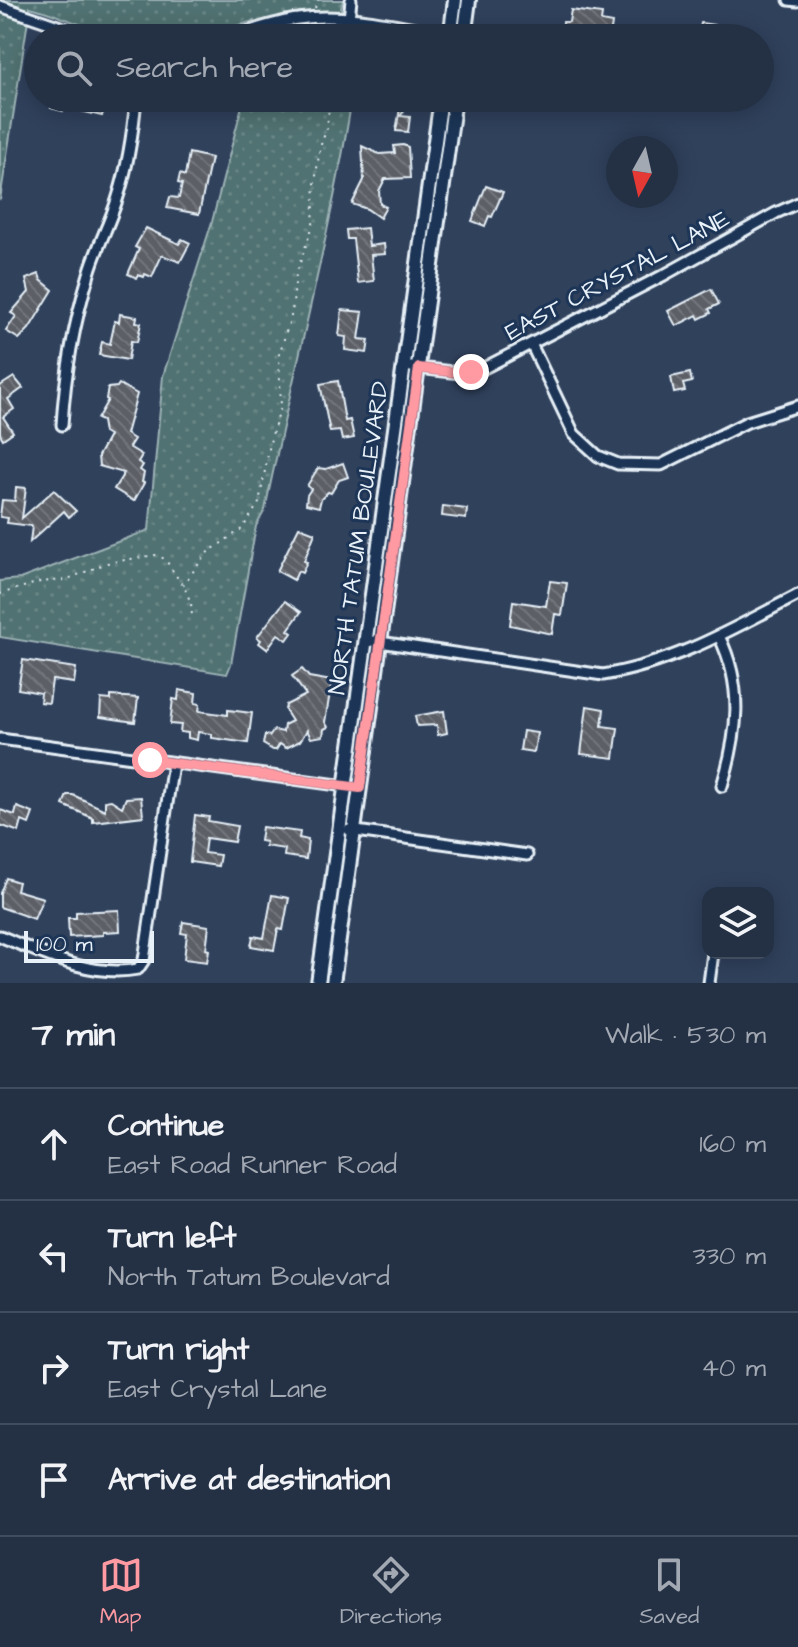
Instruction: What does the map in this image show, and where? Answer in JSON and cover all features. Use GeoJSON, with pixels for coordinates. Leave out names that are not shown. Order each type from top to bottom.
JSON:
{"type":"FeatureCollection","features":[{"type":"Feature","properties":{"kind":"main road"},"geometry":{"type":"LineString","coordinates":[[452,24],[455,0]]}},
{"type":"Feature","properties":{"kind":"main road"},"geometry":{"type":"LineString","coordinates":[[466,24],[469,0]]}},
{"type":"Feature","properties":{"kind":"main road","name":"NORTH TATUM BOULEVARD"},"geometry":{"type":"LineString","coordinates":[[333,983],[354,830],[353,787],[366,640],[439,112]]}},
{"type":"Feature","properties":{"kind":"main road","name":"NORTH TATUM BOULEVARD"},"geometry":{"type":"LineString","coordinates":[[318,983],[340,829],[353,787],[380,642],[453,112]]}},
{"type":"Feature","properties":{"kind":"street"},"geometry":{"type":"LineString","coordinates":[[349,19],[351,0]]}},
{"type":"Feature","properties":{"kind":"street"},"geometry":{"type":"LineString","coordinates":[[789,0],[798,1]]}},
{"type":"Feature","properties":{"kind":"street"},"geometry":{"type":"LineString","coordinates":[[0,6],[52,24]]}},
{"type":"Feature","properties":{"kind":"street"},"geometry":{"type":"LineString","coordinates":[[278,24],[296,19],[349,19],[379,24]]}},
{"type":"Feature","properties":{"kind":"street"},"geometry":{"type":"LineString","coordinates":[[62,425],[79,311],[88,275],[127,167],[134,112]]}},
{"type":"Feature","properties":{"kind":"street","name":"EAST CRYSTAL LANE"},"geometry":{"type":"LineString","coordinates":[[404,366],[460,373],[482,369],[798,203]]}},
{"type":"Feature","properties":{"kind":"street"},"geometry":{"type":"LineString","coordinates":[[531,344],[574,434],[598,456],[618,464],[661,465],[747,422],[798,406]]}},
{"type":"Feature","properties":{"kind":"street"},"geometry":{"type":"LineString","coordinates":[[366,640],[603,675],[637,669],[719,636],[798,595]]}},
{"type":"Feature","properties":{"kind":"street"},"geometry":{"type":"LineString","coordinates":[[719,636],[734,671],[736,684],[733,733],[722,786]]}},
{"type":"Feature","properties":{"kind":"street"},"geometry":{"type":"LineString","coordinates":[[0,739],[353,787]]}},
{"type":"Feature","properties":{"kind":"street"},"geometry":{"type":"LineString","coordinates":[[0,936],[58,960],[105,970],[138,969],[144,960],[173,763]]}},
{"type":"Feature","properties":{"kind":"street"},"geometry":{"type":"LineString","coordinates":[[340,829],[527,855]]}},
{"type":"Feature","properties":{"kind":"street"},"geometry":{"type":"LineString","coordinates":[[709,983],[712,959]]}},
{"type":"Feature","properties":{"kind":"path"},"geometry":{"type":"LineString","coordinates":[[183,585],[207,553],[242,529],[259,503],[271,438],[281,407],[279,355],[292,313],[296,274],[313,225],[315,183],[329,112]]}},
{"type":"Feature","properties":{"kind":"path"},"geometry":{"type":"LineString","coordinates":[[0,594],[40,582],[65,580],[107,563],[155,555],[165,559],[183,585],[191,603],[192,616]]}},
{"type":"Feature","properties":{"kind":"green space"},"geometry":{"type":"Polygon","coordinates":[[[0,0],[343,0],[341,9],[366,13],[364,24],[254,24],[254,21],[242,24],[81,24],[30,7],[27,24],[24,24],[24,46],[0,200],[0,0]]]}},
{"type":"Feature","properties":{"kind":"green space"},"geometry":{"type":"Polygon","coordinates":[[[240,112],[350,112],[265,510],[256,526],[227,674],[0,637],[0,581],[20,579],[149,530],[163,376],[212,222],[240,112]]]}},
{"type":"Feature","properties":{"kind":"building"},"geometry":{"type":"Polygon","coordinates":[[[571,10],[602,14],[601,21],[612,23],[563,24],[569,22],[571,10]]]}},
{"type":"Feature","properties":{"kind":"building"},"geometry":{"type":"Polygon","coordinates":[[[399,112],[403,112],[400,116],[410,117],[408,132],[396,131],[399,112]]]}},
{"type":"Feature","properties":{"kind":"building"},"geometry":{"type":"Polygon","coordinates":[[[362,146],[379,154],[395,153],[394,146],[408,147],[410,178],[385,179],[379,191],[380,204],[386,207],[380,218],[352,204],[364,180],[362,146]]]}},
{"type":"Feature","properties":{"kind":"building"},"geometry":{"type":"Polygon","coordinates":[[[189,153],[211,158],[199,214],[167,208],[170,197],[179,198],[182,184],[178,183],[180,174],[185,176],[189,153]]]}},
{"type":"Feature","properties":{"kind":"building"},"geometry":{"type":"Polygon","coordinates":[[[486,186],[503,192],[485,226],[472,221],[486,186]]]}},
{"type":"Feature","properties":{"kind":"building"},"geometry":{"type":"Polygon","coordinates":[[[146,228],[179,244],[182,239],[190,243],[180,262],[162,255],[152,277],[145,274],[137,278],[128,274],[139,249],[135,247],[146,228]]]}},
{"type":"Feature","properties":{"kind":"building"},"geometry":{"type":"Polygon","coordinates":[[[367,228],[369,246],[384,244],[385,254],[371,255],[374,281],[358,283],[353,239],[347,239],[346,230],[367,228]]]}},
{"type":"Feature","properties":{"kind":"building"},"geometry":{"type":"Polygon","coordinates":[[[39,274],[41,280],[53,290],[29,329],[19,339],[6,331],[16,316],[11,313],[29,292],[26,279],[39,274]]]}},
{"type":"Feature","properties":{"kind":"building"},"geometry":{"type":"Polygon","coordinates":[[[711,289],[719,304],[709,309],[711,313],[699,319],[697,315],[676,326],[668,311],[711,289]]]}},
{"type":"Feature","properties":{"kind":"building"},"geometry":{"type":"Polygon","coordinates":[[[342,310],[363,312],[359,339],[369,340],[367,353],[345,350],[346,337],[339,336],[342,310]]]}},
{"type":"Feature","properties":{"kind":"building"},"geometry":{"type":"Polygon","coordinates":[[[120,314],[137,317],[136,322],[141,323],[137,342],[131,341],[128,360],[99,355],[102,342],[110,344],[115,321],[119,322],[120,314]]]}},
{"type":"Feature","properties":{"kind":"building"},"geometry":{"type":"Polygon","coordinates":[[[690,373],[692,382],[683,384],[685,391],[674,393],[671,377],[690,373]]]}},
{"type":"Feature","properties":{"kind":"building"},"geometry":{"type":"Polygon","coordinates":[[[14,377],[23,388],[8,399],[14,409],[3,417],[13,432],[3,439],[0,434],[0,386],[14,377]]]}},
{"type":"Feature","properties":{"kind":"building"},"geometry":{"type":"Polygon","coordinates":[[[338,381],[345,421],[350,420],[354,438],[342,440],[340,431],[330,432],[320,384],[338,381]]]}},
{"type":"Feature","properties":{"kind":"building"},"geometry":{"type":"Polygon","coordinates":[[[119,384],[137,394],[126,434],[134,439],[129,447],[142,455],[138,462],[143,465],[140,470],[144,473],[144,483],[134,501],[114,489],[124,473],[99,466],[98,456],[109,436],[104,433],[102,421],[97,419],[108,400],[108,388],[119,384]]]}},
{"type":"Feature","properties":{"kind":"building"},"geometry":{"type":"Polygon","coordinates":[[[343,463],[348,477],[339,480],[331,493],[328,492],[321,499],[319,507],[306,504],[311,489],[307,486],[318,468],[326,469],[343,463]]]}},
{"type":"Feature","properties":{"kind":"building"},"geometry":{"type":"Polygon","coordinates":[[[16,487],[26,488],[22,518],[54,490],[76,511],[69,517],[64,511],[30,542],[32,526],[7,523],[8,518],[0,517],[2,500],[15,501],[16,487]]]}},
{"type":"Feature","properties":{"kind":"building"},"geometry":{"type":"Polygon","coordinates":[[[443,506],[467,509],[466,519],[442,516],[443,506]]]}},
{"type":"Feature","properties":{"kind":"building"},"geometry":{"type":"Polygon","coordinates":[[[299,527],[315,533],[304,561],[307,562],[294,580],[277,571],[299,527]]]}},
{"type":"Feature","properties":{"kind":"building"},"geometry":{"type":"Polygon","coordinates":[[[550,581],[567,583],[562,615],[555,614],[552,634],[510,625],[513,601],[546,606],[550,581]]]}},
{"type":"Feature","properties":{"kind":"building"},"geometry":{"type":"Polygon","coordinates":[[[285,601],[301,612],[288,630],[292,633],[287,640],[278,634],[267,649],[257,637],[285,601]]]}},
{"type":"Feature","properties":{"kind":"building"},"geometry":{"type":"Polygon","coordinates":[[[23,660],[76,668],[74,683],[52,680],[49,703],[40,702],[41,693],[18,689],[23,660]]]}},
{"type":"Feature","properties":{"kind":"building"},"geometry":{"type":"Polygon","coordinates":[[[302,669],[309,677],[332,681],[325,722],[328,727],[324,729],[323,736],[311,738],[307,730],[300,741],[286,748],[280,744],[273,750],[263,744],[265,735],[270,736],[274,730],[283,732],[284,725],[292,721],[285,710],[286,705],[306,695],[292,676],[302,669]]]}},
{"type":"Feature","properties":{"kind":"building"},"geometry":{"type":"Polygon","coordinates":[[[179,690],[196,693],[195,703],[200,704],[199,711],[228,715],[228,710],[252,713],[248,743],[212,738],[212,734],[198,732],[197,740],[188,738],[188,733],[180,732],[181,725],[170,724],[173,699],[178,700],[179,690]]]}},
{"type":"Feature","properties":{"kind":"building"},"geometry":{"type":"Polygon","coordinates":[[[111,696],[138,698],[135,722],[100,717],[101,699],[111,700],[111,696]]]}},
{"type":"Feature","properties":{"kind":"building"},"geometry":{"type":"Polygon","coordinates":[[[587,706],[604,709],[602,726],[618,728],[614,758],[581,754],[587,706]]]}},
{"type":"Feature","properties":{"kind":"building"},"geometry":{"type":"Polygon","coordinates":[[[444,711],[447,733],[438,735],[437,725],[417,726],[415,716],[444,711]]]}},
{"type":"Feature","properties":{"kind":"building"},"geometry":{"type":"Polygon","coordinates":[[[523,731],[537,733],[534,752],[520,750],[523,731]]]}},
{"type":"Feature","properties":{"kind":"building"},"geometry":{"type":"Polygon","coordinates":[[[67,795],[105,810],[105,801],[111,800],[122,807],[126,798],[141,797],[143,816],[93,822],[93,818],[63,805],[67,795]]]}},
{"type":"Feature","properties":{"kind":"building"},"geometry":{"type":"Polygon","coordinates":[[[17,807],[33,813],[29,824],[22,821],[19,832],[0,825],[0,810],[15,815],[17,807]]]}},
{"type":"Feature","properties":{"kind":"building"},"geometry":{"type":"Polygon","coordinates":[[[195,815],[209,817],[208,821],[237,826],[234,842],[206,838],[204,853],[220,855],[218,866],[190,862],[195,815]]]}},
{"type":"Feature","properties":{"kind":"building"},"geometry":{"type":"Polygon","coordinates":[[[262,827],[300,832],[299,838],[308,840],[306,859],[284,856],[285,849],[265,846],[266,842],[260,841],[262,827]]]}},
{"type":"Feature","properties":{"kind":"building"},"geometry":{"type":"Polygon","coordinates":[[[6,878],[18,882],[16,890],[43,898],[34,919],[0,907],[0,893],[6,878]]]}},
{"type":"Feature","properties":{"kind":"building"},"geometry":{"type":"Polygon","coordinates":[[[272,895],[289,898],[283,930],[278,929],[274,950],[251,946],[253,936],[264,938],[272,895]]]}},
{"type":"Feature","properties":{"kind":"building"},"geometry":{"type":"Polygon","coordinates":[[[119,910],[120,931],[69,937],[68,918],[76,918],[76,912],[119,910]]]}},
{"type":"Feature","properties":{"kind":"building"},"geometry":{"type":"Polygon","coordinates":[[[183,922],[209,926],[207,962],[184,959],[187,934],[181,933],[183,922]]]}},
{"type":"Feature","properties":{"kind":"route"},"geometry":{"type":"LineString","coordinates":[[150,760],[360,788],[419,368],[471,372]]}}]}
